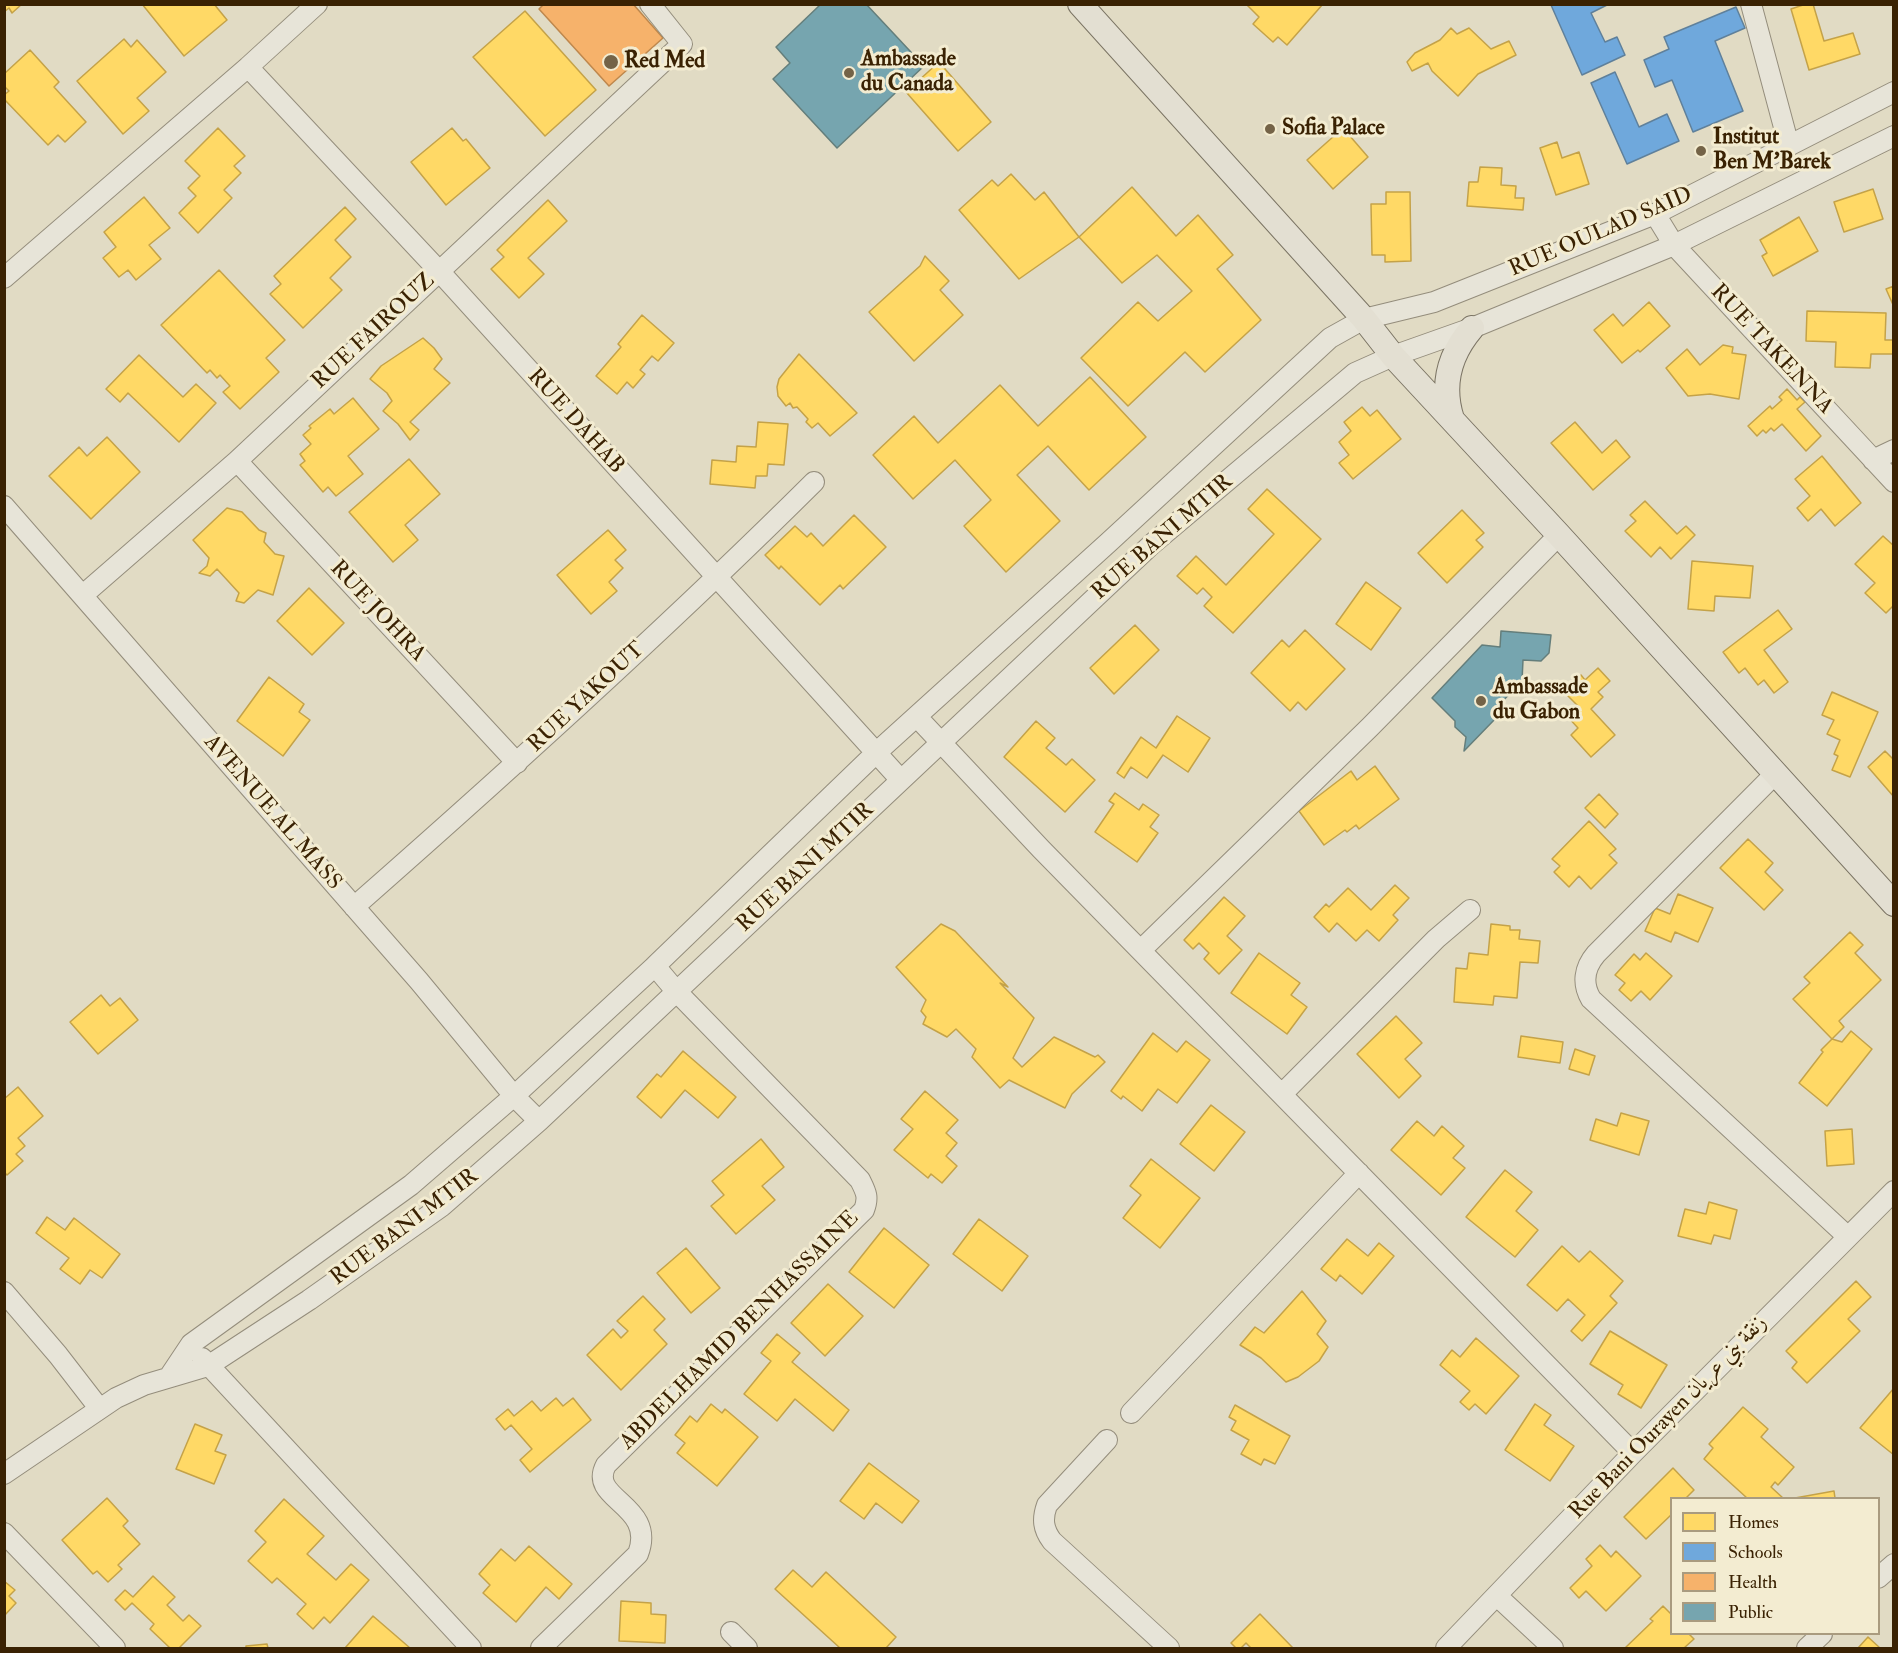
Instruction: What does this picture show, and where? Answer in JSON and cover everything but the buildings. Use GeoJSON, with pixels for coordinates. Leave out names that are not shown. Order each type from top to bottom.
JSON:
{"type":"FeatureCollection","features":[{"type":"Feature","properties":{"kind":"main road"},"geometry":{"type":"LineString","coordinates":[[1080,4],[1364,319],[1393,356],[1559,535],[1893,904]]}},
{"type":"Feature","properties":{"kind":"main road"},"geometry":{"type":"LineString","coordinates":[[1452,419],[1447,404],[1448,371],[1453,355],[1472,328]]}},
{"type":"Feature","properties":{"kind":"street"},"geometry":{"type":"LineString","coordinates":[[4,278],[248,67],[316,4]]}},
{"type":"Feature","properties":{"kind":"street","name":"RUE FAIROUZ"},"geometry":{"type":"LineString","coordinates":[[83,595],[237,461],[682,44],[650,4]]}},
{"type":"Feature","properties":{"kind":"street"},"geometry":{"type":"LineString","coordinates":[[1751,4],[1789,146]]}},
{"type":"Feature","properties":{"kind":"street","name":"RUE DAHAB"},"geometry":{"type":"LineString","coordinates":[[248,67],[439,271],[900,779]]}},
{"type":"Feature","properties":{"kind":"street","name":"RUE OULAD SAID"},"geometry":{"type":"LineString","coordinates":[[1364,319],[1434,302],[1655,214],[1893,92]]}},
{"type":"Feature","properties":{"kind":"street","name":"RUE OULAD SAID"},"geometry":{"type":"LineString","coordinates":[[1393,356],[1472,328],[1674,245],[1893,136]]}},
{"type":"Feature","properties":{"kind":"street","name":"RUE TAKENNA"},"geometry":{"type":"LineString","coordinates":[[1655,214],[1674,245],[1893,482]]}},
{"type":"Feature","properties":{"kind":"street","name":"RUE BANI MTIR"},"geometry":{"type":"LineString","coordinates":[[191,1344],[411,1185],[514,1096],[655,966],[877,752],[1330,338],[1364,319]]}},
{"type":"Feature","properties":{"kind":"street","name":"RUE BANI MTIR"},"geometry":{"type":"LineString","coordinates":[[4,1474],[99,1408],[127,1393],[169,1377],[208,1366],[309,1300],[442,1206],[538,1120],[1152,544],[1355,373],[1393,356]]}},
{"type":"Feature","properties":{"kind":"street"},"geometry":{"type":"LineString","coordinates":[[1874,460],[1893,450]]}},
{"type":"Feature","properties":{"kind":"street","name":"RUE JOHRA"},"geometry":{"type":"LineString","coordinates":[[237,461],[517,763]]}},
{"type":"Feature","properties":{"kind":"street","name":"RUE YAKOUT"},"geometry":{"type":"LineString","coordinates":[[354,907],[517,763],[716,578],[814,482]]}},
{"type":"Feature","properties":{"kind":"street","name":"AVENUE AL MASS"},"geometry":{"type":"LineString","coordinates":[[4,506],[420,981],[514,1096],[538,1120]]}},
{"type":"Feature","properties":{"kind":"street"},"geometry":{"type":"LineString","coordinates":[[1141,950],[1370,727],[1559,535]]}},
{"type":"Feature","properties":{"kind":"street"},"geometry":{"type":"LineString","coordinates":[[916,717],[1633,1453]]}},
{"type":"Feature","properties":{"kind":"street"},"geometry":{"type":"LineString","coordinates":[[1776,773],[1596,954],[1590,961],[1585,983],[1591,999],[1847,1236]]}},
{"type":"Feature","properties":{"kind":"street"},"geometry":{"type":"LineString","coordinates":[[1281,1094],[1436,939],[1470,910]]}},
{"type":"Feature","properties":{"kind":"street","name":"ABDELHAMID BENHASSAINE"},"geometry":{"type":"LineString","coordinates":[[541,1648],[638,1554],[642,1533],[636,1518],[605,1488],[602,1477],[606,1465],[864,1210],[868,1200],[860,1180],[676,991],[655,966]]}},
{"type":"Feature","properties":{"kind":"street"},"geometry":{"type":"LineString","coordinates":[[1131,1413],[1359,1173]]}},
{"type":"Feature","properties":{"kind":"street","name":"Rue Bani Ourayen زنقة بني عريان"},"geometry":{"type":"LineString","coordinates":[[1446,1648],[1633,1453],[1893,1191]]}},
{"type":"Feature","properties":{"kind":"street"},"geometry":{"type":"LineString","coordinates":[[4,1292],[58,1355],[99,1408]]}},
{"type":"Feature","properties":{"kind":"street"},"geometry":{"type":"LineString","coordinates":[[169,1377],[191,1344],[208,1366],[471,1648]]}},
{"type":"Feature","properties":{"kind":"street"},"geometry":{"type":"LineString","coordinates":[[1107,1440],[1047,1505],[1043,1514],[1046,1533],[1169,1648]]}},
{"type":"Feature","properties":{"kind":"street"},"geometry":{"type":"LineString","coordinates":[[4,1533],[115,1648]]}},
{"type":"Feature","properties":{"kind":"street"},"geometry":{"type":"LineString","coordinates":[[1880,1576],[1893,1564]]}},
{"type":"Feature","properties":{"kind":"street"},"geometry":{"type":"LineString","coordinates":[[1497,1596],[1553,1648]]}},
{"type":"Feature","properties":{"kind":"street"},"geometry":{"type":"LineString","coordinates":[[731,1632],[747,1648]]}},
{"type":"Feature","properties":{"kind":"street"},"geometry":{"type":"LineString","coordinates":[[1806,1648],[1821,1635]]}},
{"type":"Feature","properties":{"kind":"place","name":"Red Med"},"geometry":{"type":"Point","coordinates":[611,62]}},
{"type":"Feature","properties":{"kind":"place","name":"Ambassade du Canada"},"geometry":{"type":"Point","coordinates":[849,73]}},
{"type":"Feature","properties":{"kind":"place","name":"Sofia Palace"},"geometry":{"type":"Point","coordinates":[1270,129]}},
{"type":"Feature","properties":{"kind":"place","name":"Institut Ben M'Barek"},"geometry":{"type":"Point","coordinates":[1701,151]}},
{"type":"Feature","properties":{"kind":"place","name":"Ambassade du Gabon"},"geometry":{"type":"Point","coordinates":[1481,701]}}]}
